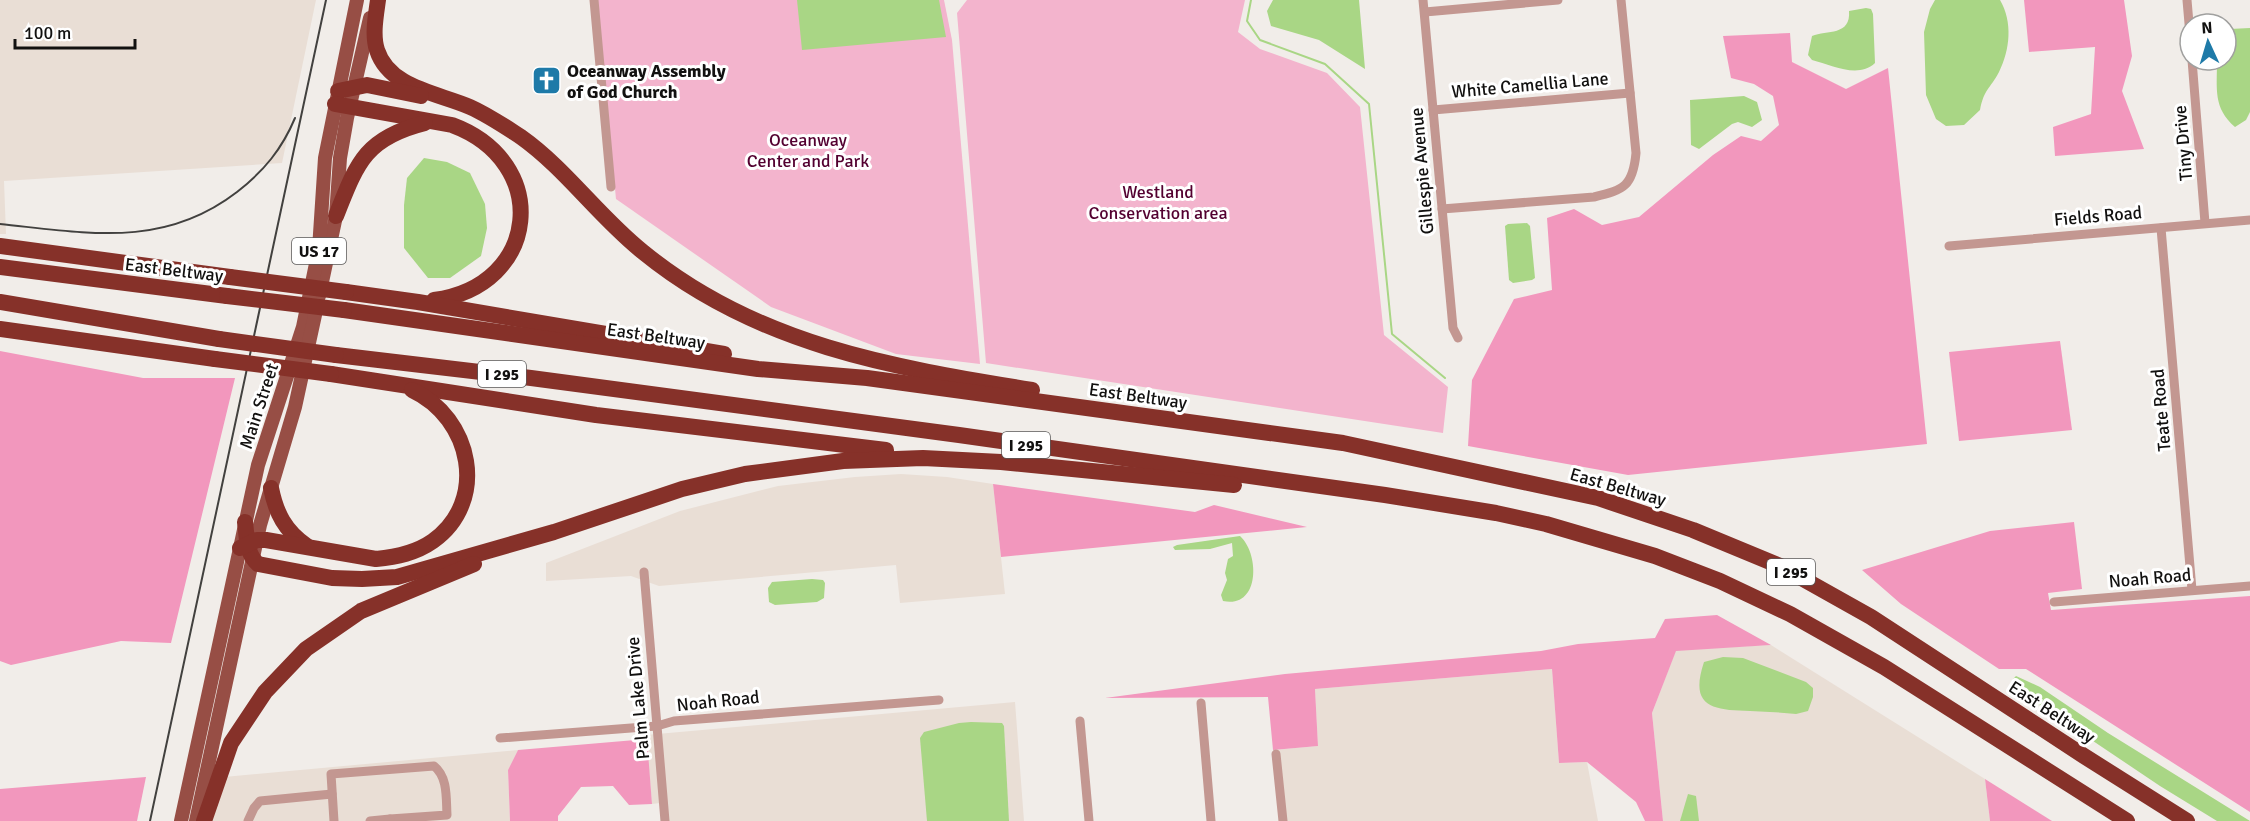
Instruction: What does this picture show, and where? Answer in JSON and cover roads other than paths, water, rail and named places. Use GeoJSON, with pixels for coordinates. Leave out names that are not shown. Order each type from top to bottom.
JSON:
{"type":"FeatureCollection","features":[{"type":"Feature","properties":{"kind":"highway"},"geometry":{"type":"LineString","coordinates":[[376,0],[376,49],[386,68],[412,86],[471,107],[502,124],[534,146],[642,252],[732,311],[778,332],[844,354],[904,367],[1343,443]]}},
{"type":"Feature","properties":{"kind":"highway"},"geometry":{"type":"LineString","coordinates":[[344,97],[367,85],[471,107]]}},
{"type":"Feature","properties":{"kind":"highway"},"geometry":{"type":"LineString","coordinates":[[344,97],[466,130],[497,152],[514,178],[519,194],[520,218],[516,242],[503,265],[485,282],[471,290],[452,297],[418,302]]}},
{"type":"Feature","properties":{"kind":"highway"},"geometry":{"type":"LineString","coordinates":[[336,216],[356,167],[365,154],[388,135],[431,122]]}},
{"type":"Feature","properties":{"kind":"highway"},"geometry":{"type":"LineString","coordinates":[[0,246],[418,302],[867,378]]}},
{"type":"Feature","properties":{"kind":"highway","name":"East Beltway"},"geometry":{"type":"LineString","coordinates":[[0,267],[344,310],[758,369],[867,378],[1343,443],[1598,498],[1693,530],[1780,566],[1871,617],[2187,821]]}},
{"type":"Feature","properties":{"kind":"highway","name":"I 295"},"geometry":{"type":"LineString","coordinates":[[0,302],[219,339],[792,412],[1385,495],[1496,513],[1546,524],[1635,549],[1720,580],[1825,632],[2127,821]]}},
{"type":"Feature","properties":{"kind":"highway"},"geometry":{"type":"LineString","coordinates":[[0,329],[805,442],[1291,490],[1385,495]]}},
{"type":"Feature","properties":{"kind":"highway"},"geometry":{"type":"LineString","coordinates":[[248,544],[308,546],[376,560],[415,552],[445,530],[459,510],[466,490],[468,470],[464,448],[457,430],[446,414],[432,401],[395,383]]}},
{"type":"Feature","properties":{"kind":"highway"},"geometry":{"type":"LineString","coordinates":[[245,522],[248,544],[253,560],[258,564],[332,578],[362,579],[397,576],[554,532],[682,489],[754,473],[874,459],[922,458],[1001,462]]}},
{"type":"Feature","properties":{"kind":"highway"},"geometry":{"type":"LineString","coordinates":[[270,488],[279,518],[297,539],[308,546]]}},
{"type":"Feature","properties":{"kind":"highway"},"geometry":{"type":"LineString","coordinates":[[204,821],[231,743],[265,692],[306,649],[361,611],[554,532]]}},
{"type":"Feature","properties":{"kind":"main road","name":"Main Street"},"geometry":{"type":"LineString","coordinates":[[181,821],[248,544],[282,454],[295,407],[336,216],[344,97],[357,0]]}},
{"type":"Feature","properties":{"kind":"main road","name":"Main Street"},"geometry":{"type":"LineString","coordinates":[[245,522],[268,432],[303,327],[319,249],[325,158],[376,0]]}},
{"type":"Feature","properties":{"kind":"main road"},"geometry":{"type":"LineString","coordinates":[[196,821],[253,560]]}},
{"type":"Feature","properties":{"kind":"street"},"geometry":{"type":"LineString","coordinates":[[594,0],[611,187]]}},
{"type":"Feature","properties":{"kind":"street","name":"Gillespie Avenue"},"geometry":{"type":"LineString","coordinates":[[1423,0],[1453,327],[1458,338]]}},
{"type":"Feature","properties":{"kind":"street"},"geometry":{"type":"LineString","coordinates":[[1425,12],[1558,0]]}},
{"type":"Feature","properties":{"kind":"street"},"geometry":{"type":"LineString","coordinates":[[1442,209],[1594,197],[1617,192],[1629,180],[1636,153],[1621,0]]}},
{"type":"Feature","properties":{"kind":"street","name":"Tiny Drive"},"geometry":{"type":"LineString","coordinates":[[2193,72],[2205,224]]}},
{"type":"Feature","properties":{"kind":"street","name":"White Camellia Lane"},"geometry":{"type":"LineString","coordinates":[[1433,110],[1630,93]]}},
{"type":"Feature","properties":{"kind":"street","name":"Fields Road"},"geometry":{"type":"LineString","coordinates":[[1949,246],[2250,220]]}},
{"type":"Feature","properties":{"kind":"street","name":"Teate Road"},"geometry":{"type":"LineString","coordinates":[[2162,228],[2192,590]]}},
{"type":"Feature","properties":{"kind":"street","name":"Palm Lake Drive"},"geometry":{"type":"LineString","coordinates":[[644,572],[665,821]]}},
{"type":"Feature","properties":{"kind":"street","name":"Noah Road"},"geometry":{"type":"LineString","coordinates":[[2054,603],[2250,586]]}},
{"type":"Feature","properties":{"kind":"street","name":"Noah Road"},"geometry":{"type":"LineString","coordinates":[[500,738],[657,726],[674,721],[939,700]]}},
{"type":"Feature","properties":{"kind":"street"},"geometry":{"type":"LineString","coordinates":[[1201,703],[1211,821]]}},
{"type":"Feature","properties":{"kind":"street"},"geometry":{"type":"LineString","coordinates":[[1080,721],[1089,821]]}},
{"type":"Feature","properties":{"kind":"street"},"geometry":{"type":"LineString","coordinates":[[1276,754],[1283,821]]}},
{"type":"Feature","properties":{"kind":"street"},"geometry":{"type":"LineString","coordinates":[[334,821],[331,774],[434,766],[441,771],[444,778],[448,818],[370,821]]}},
{"type":"Feature","properties":{"kind":"street"},"geometry":{"type":"LineString","coordinates":[[248,821],[260,801],[332,794]]}},
{"type":"Feature","properties":{"kind":"waterway"},"geometry":{"type":"LineString","coordinates":[[1251,0],[1247,21],[1260,40],[1325,64],[1369,104],[1392,334],[1445,378]]}},
{"type":"Feature","properties":{"kind":"railway"},"geometry":{"type":"LineString","coordinates":[[150,821],[326,0]]}},
{"type":"Feature","properties":{"kind":"railway"},"geometry":{"type":"LineString","coordinates":[[0,224],[63,231],[123,233],[152,230],[181,222],[209,210],[237,192],[256,176],[278,150],[295,118]]}},
{"type":"Feature","properties":{"kind":"place","name":"Oceanway Assembly of God Church"},"geometry":{"type":"Point","coordinates":[546,81]}},
{"type":"Feature","properties":{"kind":"park label","name":"Oceanway Center and Park"},"geometry":{"type":"Point","coordinates":[808,150]}},
{"type":"Feature","properties":{"kind":"park label","name":"Westland Conservation area"},"geometry":{"type":"Point","coordinates":[1158,202]}}]}
